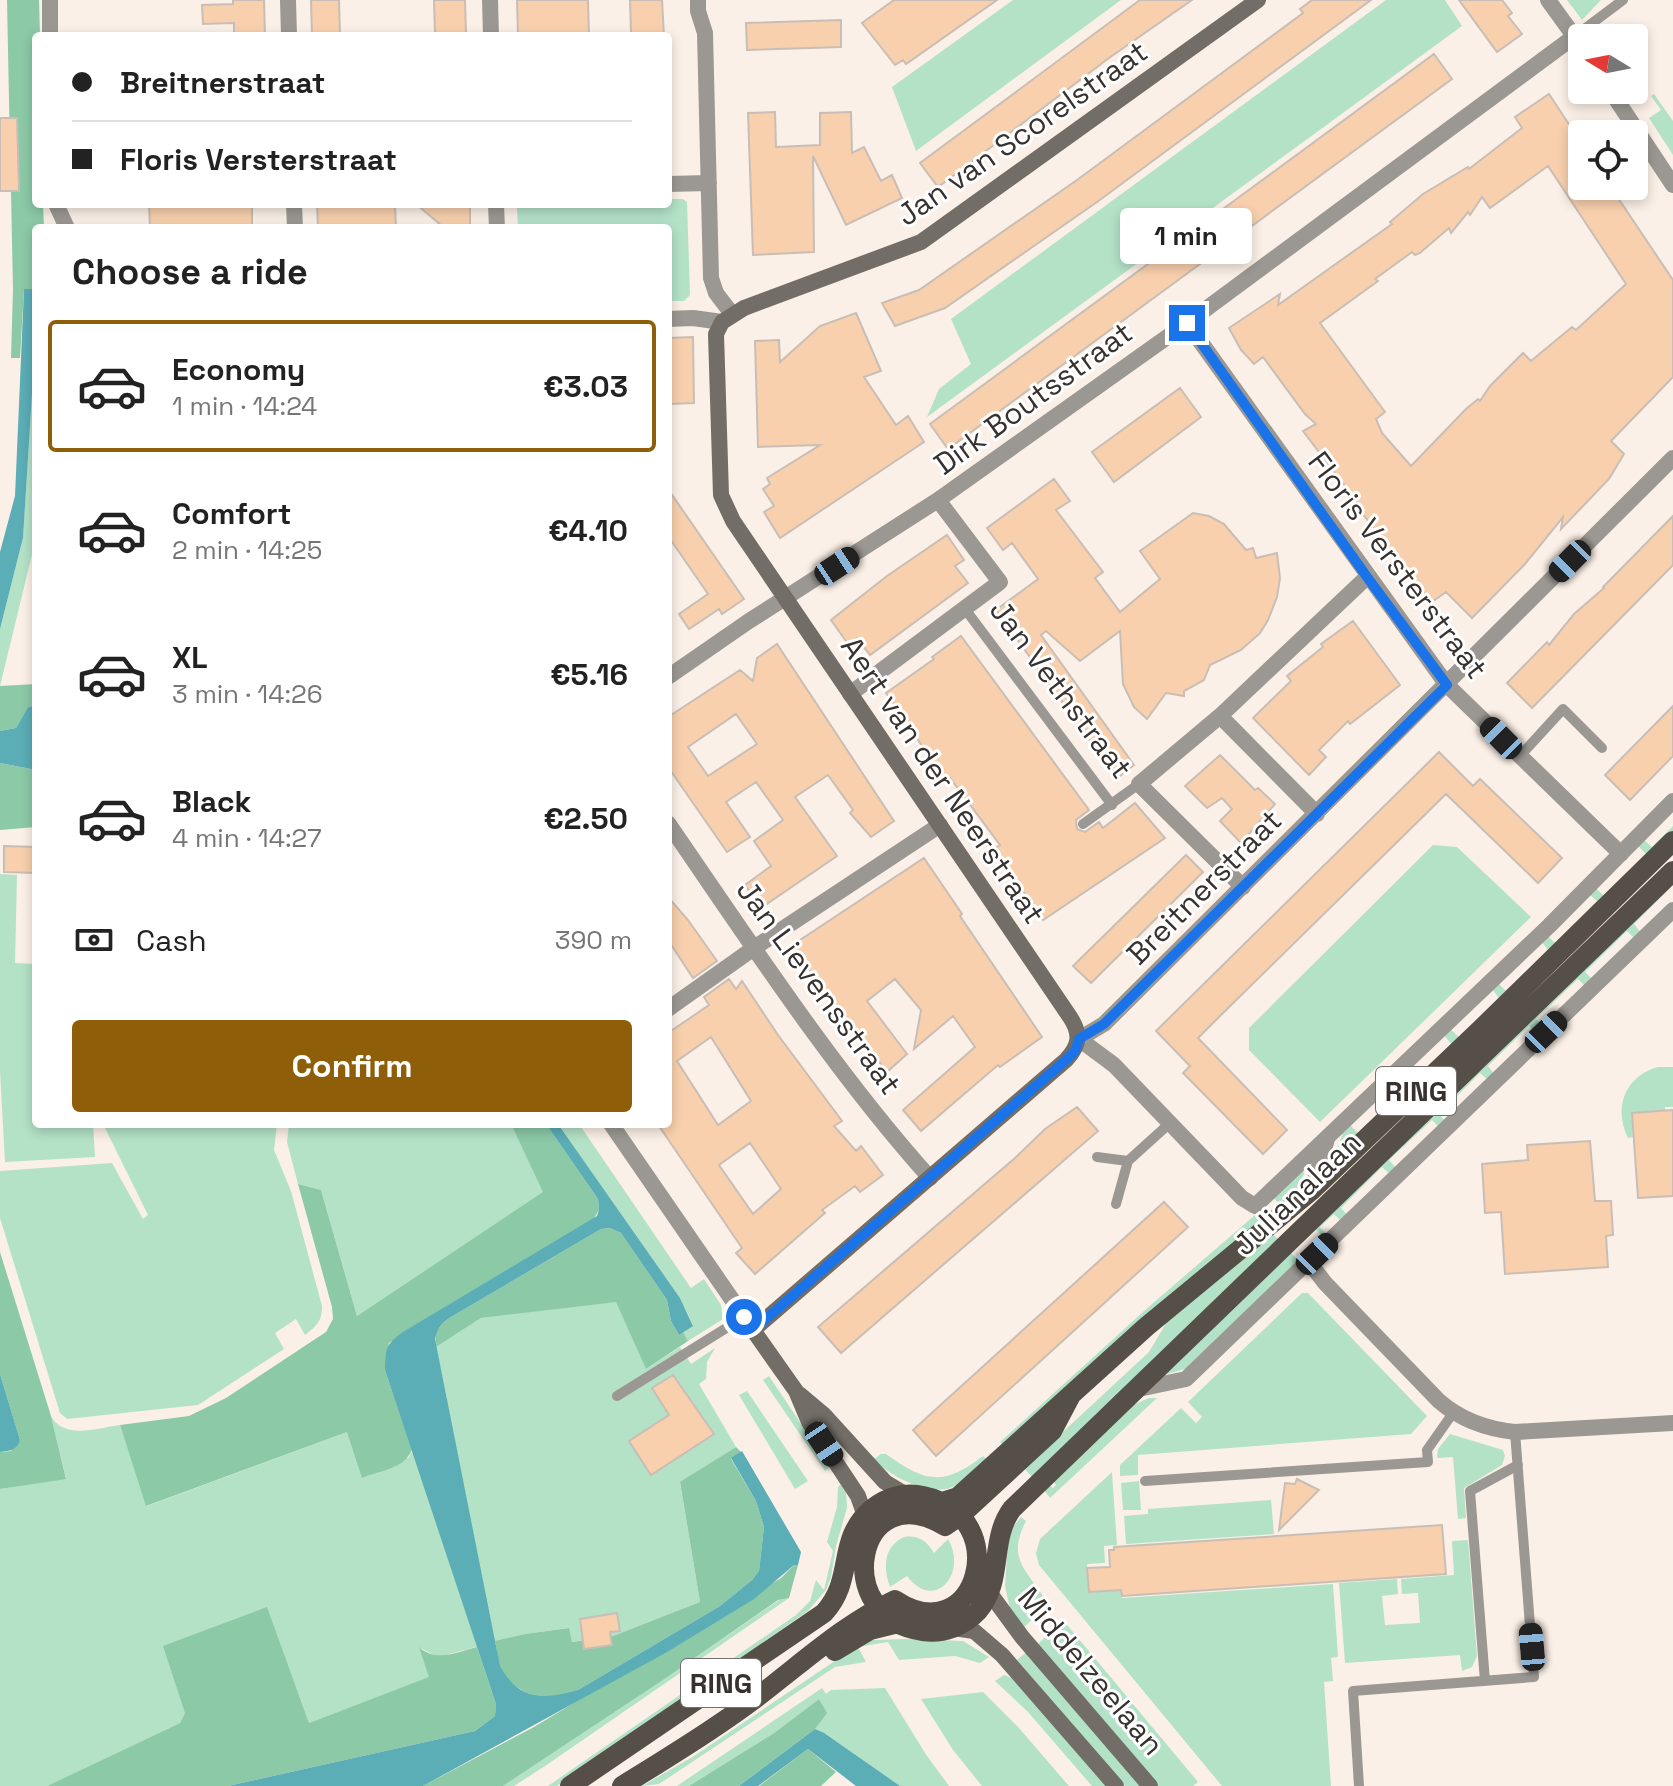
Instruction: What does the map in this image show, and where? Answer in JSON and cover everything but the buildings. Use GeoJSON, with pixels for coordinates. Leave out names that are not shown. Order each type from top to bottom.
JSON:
{"type":"FeatureCollection","features":[{"type":"Feature","properties":{"kind":"main road","name":"Julianalaan"},"geometry":{"type":"LineString","coordinates":[[942,1502],[958,1497],[1146,1327],[1312,1190],[1673,841]]}},
{"type":"Feature","properties":{"kind":"main road","name":"Julianalaan"},"geometry":{"type":"LineString","coordinates":[[989,1592],[996,1572],[1001,1528],[1012,1509],[1673,871]]}},
{"type":"Feature","properties":{"kind":"main road","name":"Julianalaan"},"geometry":{"type":"LineString","coordinates":[[961,1515],[1052,1431],[1071,1395]]}},
{"type":"Feature","properties":{"kind":"main road"},"geometry":{"type":"LineString","coordinates":[[868,1542],[865,1516],[885,1500],[905,1494],[942,1502],[961,1515],[975,1541],[977,1568],[989,1592]]}},
{"type":"Feature","properties":{"kind":"main road"},"geometry":{"type":"LineString","coordinates":[[953,1628],[928,1632],[898,1623],[878,1608],[865,1583],[864,1556],[868,1542],[882,1523],[903,1513],[926,1515],[945,1526],[961,1515]]}},
{"type":"Feature","properties":{"kind":"main road","name":"RING"},"geometry":{"type":"LineString","coordinates":[[570,1786],[824,1613],[841,1588],[851,1536],[865,1516]]}},
{"type":"Feature","properties":{"kind":"main road"},"geometry":{"type":"LineString","coordinates":[[878,1608],[895,1600],[916,1612],[943,1612],[966,1595],[977,1568]]}},
{"type":"Feature","properties":{"kind":"main road","name":"RING"},"geometry":{"type":"LineString","coordinates":[[953,1628],[978,1610],[989,1592]]}},
{"type":"Feature","properties":{"kind":"main road","name":"RING"},"geometry":{"type":"LineString","coordinates":[[622,1786],[778,1681],[813,1650],[878,1608]]}},
{"type":"Feature","properties":{"kind":"main road","name":"RING"},"geometry":{"type":"LineString","coordinates":[[778,1681],[820,1661],[870,1630],[898,1623]]}},
{"type":"Feature","properties":{"kind":"street"},"geometry":{"type":"LineString","coordinates":[[50,0],[50,32]]}},
{"type":"Feature","properties":{"kind":"street"},"geometry":{"type":"LineString","coordinates":[[288,0],[289,32]]}},
{"type":"Feature","properties":{"kind":"street"},"geometry":{"type":"LineString","coordinates":[[490,0],[491,32]]}},
{"type":"Feature","properties":{"kind":"street"},"geometry":{"type":"LineString","coordinates":[[698,0],[705,33],[711,278],[727,318]]}},
{"type":"Feature","properties":{"kind":"street","name":"Jan van Scorelstraat"},"geometry":{"type":"LineString","coordinates":[[672,319],[727,318],[921,242],[1258,0]]}},
{"type":"Feature","properties":{"kind":"street"},"geometry":{"type":"LineString","coordinates":[[1548,0],[1568,28]]}},
{"type":"Feature","properties":{"kind":"street","name":"Dirk Boutsstraat"},"geometry":{"type":"LineString","coordinates":[[672,674],[938,500],[1568,49]]}},
{"type":"Feature","properties":{"kind":"street"},"geometry":{"type":"LineString","coordinates":[[1619,104],[1673,185]]}},
{"type":"Feature","properties":{"kind":"street"},"geometry":{"type":"LineString","coordinates":[[672,184],[709,183]]}},
{"type":"Feature","properties":{"kind":"street","name":"Aert van der Neerstraat"},"geometry":{"type":"LineString","coordinates":[[727,318],[716,334],[715,346],[721,495],[733,521],[1070,1017],[1079,1039],[1114,1065],[1242,1198],[1255,1206]]}},
{"type":"Feature","properties":{"kind":"street","name":"Floris Versterstraat"},"geometry":{"type":"LineString","coordinates":[[1187,323],[1447,685],[1621,854]]}},
{"type":"Feature","properties":{"kind":"street","name":"Breitnerstraat"},"geometry":{"type":"LineString","coordinates":[[748,1324],[930,1178],[1066,1060],[1075,1051],[1079,1039],[1104,1024],[1673,458]]}},
{"type":"Feature","properties":{"kind":"street","name":"Jan Vethstraat"},"geometry":{"type":"LineString","coordinates":[[938,500],[1000,582],[965,609]]}},
{"type":"Feature","properties":{"kind":"street"},"geometry":{"type":"LineString","coordinates":[[1139,784],[1220,716],[1367,577]]}},
{"type":"Feature","properties":{"kind":"street"},"geometry":{"type":"LineString","coordinates":[[850,694],[965,609]]}},
{"type":"Feature","properties":{"kind":"street"},"geometry":{"type":"LineString","coordinates":[[1220,716],[1317,814]]}},
{"type":"Feature","properties":{"kind":"street","name":"Jan Vethstraat"},"geometry":{"type":"LineString","coordinates":[[1139,784],[1243,887]]}},
{"type":"Feature","properties":{"kind":"street","name":"Julianalaan"},"geometry":{"type":"LineString","coordinates":[[1255,1206],[1673,801]]}},
{"type":"Feature","properties":{"kind":"street"},"geometry":{"type":"LineString","coordinates":[[672,1006],[940,825]]}},
{"type":"Feature","properties":{"kind":"street","name":"Jan Lievensstraat"},"geometry":{"type":"LineString","coordinates":[[672,829],[868,1104],[930,1178]]}},
{"type":"Feature","properties":{"kind":"street","name":"Julianalaan"},"geometry":{"type":"LineString","coordinates":[[1134,1390],[1186,1379],[1673,910]]}},
{"type":"Feature","properties":{"kind":"street"},"geometry":{"type":"LineString","coordinates":[[614,1128],[796,1391],[809,1422],[858,1496],[865,1516]]}},
{"type":"Feature","properties":{"kind":"street","name":"Julianalaan"},"geometry":{"type":"LineString","coordinates":[[1312,1190],[1328,1138]]}},
{"type":"Feature","properties":{"kind":"street"},"geometry":{"type":"LineString","coordinates":[[1309,1262],[1325,1283],[1453,1413],[1481,1425],[1515,1432],[1673,1423]]}},
{"type":"Feature","properties":{"kind":"street"},"geometry":{"type":"LineString","coordinates":[[796,1391],[824,1415],[885,1482],[905,1494]]}},
{"type":"Feature","properties":{"kind":"street","name":"Middelzeelaan"},"geometry":{"type":"LineString","coordinates":[[989,1592],[1022,1637],[1150,1786]]}},
{"type":"Feature","properties":{"kind":"street","name":"Middelzeelaan"},"geometry":{"type":"LineString","coordinates":[[953,1628],[974,1631],[1002,1655],[1116,1786]]}},
{"type":"Feature","properties":{"kind":"lane"},"geometry":{"type":"LineString","coordinates":[[1597,24],[1623,0]]}},
{"type":"Feature","properties":{"kind":"lane","name":"Jan Vethstraat"},"geometry":{"type":"LineString","coordinates":[[965,609],[1112,805]]}},
{"type":"Feature","properties":{"kind":"lane"},"geometry":{"type":"LineString","coordinates":[[1520,756],[1563,709],[1602,748]]}},
{"type":"Feature","properties":{"kind":"lane","name":"Jan Vethstraat"},"geometry":{"type":"LineString","coordinates":[[1083,824],[1139,784]]}},
{"type":"Feature","properties":{"kind":"lane"},"geometry":{"type":"LineString","coordinates":[[1116,1204],[1128,1161],[1170,1123]]}},
{"type":"Feature","properties":{"kind":"lane"},"geometry":{"type":"LineString","coordinates":[[1097,1157],[1128,1161]]}},
{"type":"Feature","properties":{"kind":"lane"},"geometry":{"type":"LineString","coordinates":[[617,1396],[748,1324]]}},
{"type":"Feature","properties":{"kind":"lane"},"geometry":{"type":"LineString","coordinates":[[1145,1481],[1428,1462],[1427,1450],[1453,1413]]}},
{"type":"Feature","properties":{"kind":"lane"},"geometry":{"type":"LineString","coordinates":[[1359,1786],[1353,1691],[1534,1677],[1515,1432]]}},
{"type":"Feature","properties":{"kind":"lane"},"geometry":{"type":"LineString","coordinates":[[1485,1681],[1470,1491],[1518,1465]]}},
{"type":"Feature","properties":{"kind":"green space"},"geometry":{"type":"Polygon","coordinates":[[[7,0],[39,0],[40,32],[32,32],[32,208],[43,208],[44,224],[32,224],[32,289],[24,289],[20,358],[11,358],[11,191],[18,191],[10,150],[7,0]]]}},
{"type":"Feature","properties":{"kind":"green space"},"geometry":{"type":"Polygon","coordinates":[[[1013,0],[1121,0],[916,151],[892,87],[1013,0]]]}},
{"type":"Feature","properties":{"kind":"green space"},"geometry":{"type":"Polygon","coordinates":[[[1386,0],[1445,0],[1462,26],[927,417],[939,389],[971,364],[951,319],[1386,0]]]}},
{"type":"Feature","properties":{"kind":"green space"},"geometry":{"type":"Polygon","coordinates":[[[1567,0],[1601,0],[1582,20],[1567,0]]]}},
{"type":"Feature","properties":{"kind":"green space"},"geometry":{"type":"Polygon","coordinates":[[[1654,94],[1673,121],[1673,155],[1649,118],[1661,110],[1651,96],[1654,94]]]}},
{"type":"Feature","properties":{"kind":"green space"},"geometry":{"type":"Polygon","coordinates":[[[672,199],[683,199],[687,202],[690,295],[684,301],[672,301],[672,224],[518,224],[517,208],[672,208],[672,199]]]}},
{"type":"Feature","properties":{"kind":"green space"},"geometry":{"type":"Polygon","coordinates":[[[32,389],[32,554],[0,686],[0,629],[23,538],[32,389]]]}},
{"type":"Feature","properties":{"kind":"green space"},"geometry":{"type":"Polygon","coordinates":[[[32,684],[32,706],[28,707],[16,728],[0,731],[0,686],[32,684]]]}},
{"type":"Feature","properties":{"kind":"green space"},"geometry":{"type":"Polygon","coordinates":[[[0,763],[32,769],[32,827],[0,830],[0,763]]]}},
{"type":"Feature","properties":{"kind":"green space"},"geometry":{"type":"Polygon","coordinates":[[[1673,826],[1673,831],[1333,1159],[1343,1133],[1350,1125],[1358,1133],[1401,1092],[1393,1084],[1399,1078],[1408,1085],[1451,1044],[1444,1035],[1450,1029],[1459,1037],[1499,998],[1492,989],[1498,983],[1506,991],[1548,950],[1541,941],[1547,935],[1555,943],[1597,901],[1589,894],[1596,888],[1604,896],[1646,854],[1638,846],[1644,840],[1652,847],[1673,826]]]}},
{"type":"Feature","properties":{"kind":"green space"},"geometry":{"type":"Polygon","coordinates":[[[1433,845],[1457,847],[1531,917],[1320,1122],[1249,1050],[1249,1028],[1433,845]]]}},
{"type":"Feature","properties":{"kind":"green space"},"geometry":{"type":"Polygon","coordinates":[[[0,874],[17,875],[15,963],[32,964],[32,1128],[93,1128],[95,1157],[5,1162],[0,1071],[0,874]]]}},
{"type":"Feature","properties":{"kind":"green space"},"geometry":{"type":"Polygon","coordinates":[[[1673,881],[1673,885],[1634,924],[1641,933],[1635,939],[1627,931],[1585,972],[1593,980],[1586,987],[1578,979],[1536,1019],[1544,1028],[1538,1034],[1529,1026],[1488,1066],[1495,1075],[1489,1081],[1480,1073],[1439,1114],[1446,1122],[1440,1128],[1432,1120],[1389,1160],[1397,1169],[1391,1175],[1382,1167],[1341,1208],[1348,1216],[1342,1222],[1334,1214],[1320,1227],[1327,1236],[1325,1239],[1315,1228],[1673,881]]]}},
{"type":"Feature","properties":{"kind":"green space"},"geometry":{"type":"Polygon","coordinates":[[[1658,1067],[1673,1067],[1673,1107],[1665,1107],[1665,1111],[1632,1113],[1633,1137],[1628,1138],[1622,1116],[1625,1095],[1637,1078],[1658,1067]]]}},
{"type":"Feature","properties":{"kind":"green space"},"geometry":{"type":"Polygon","coordinates":[[[105,1128],[277,1128],[274,1150],[291,1191],[322,1306],[321,1316],[305,1335],[296,1319],[275,1333],[284,1349],[198,1405],[67,1419],[60,1413],[0,1218],[0,1171],[112,1163],[143,1219],[148,1215],[105,1128]]]}},
{"type":"Feature","properties":{"kind":"green space"},"geometry":{"type":"Polygon","coordinates":[[[289,1128],[513,1128],[544,1192],[357,1316],[321,1190],[298,1184],[287,1142],[289,1128]]]}},
{"type":"Feature","properties":{"kind":"green space"},"geometry":{"type":"Polygon","coordinates":[[[513,1128],[549,1128],[598,1199],[599,1210],[593,1220],[389,1343],[385,1370],[412,1450],[403,1462],[362,1478],[347,1432],[146,1506],[120,1425],[189,1416],[226,1398],[326,1332],[333,1319],[298,1184],[321,1190],[357,1316],[543,1192],[513,1128]]]}},
{"type":"Feature","properties":{"kind":"green space"},"geometry":{"type":"Polygon","coordinates":[[[561,1128],[582,1128],[691,1288],[704,1279],[721,1305],[723,1319],[688,1341],[683,1332],[693,1325],[680,1298],[561,1128]]]}},
{"type":"Feature","properties":{"kind":"green space"},"geometry":{"type":"Polygon","coordinates":[[[1303,1170],[1296,1191],[1282,1208],[1274,1198],[1303,1170]]]}},
{"type":"Feature","properties":{"kind":"green space"},"geometry":{"type":"Polygon","coordinates":[[[1255,1215],[1262,1222],[1003,1445],[1000,1442],[1144,1311],[1255,1215]]]}},
{"type":"Feature","properties":{"kind":"green space"},"geometry":{"type":"Polygon","coordinates":[[[610,1228],[621,1233],[667,1300],[671,1321],[679,1335],[683,1332],[688,1341],[646,1369],[616,1302],[481,1318],[436,1347],[438,1329],[451,1317],[601,1229],[610,1228]]]}},
{"type":"Feature","properties":{"kind":"green space"},"geometry":{"type":"Polygon","coordinates":[[[1272,1233],[1280,1241],[1032,1477],[1024,1468],[1149,1352],[1168,1320],[1272,1233]]]}},
{"type":"Feature","properties":{"kind":"green space"},"geometry":{"type":"Polygon","coordinates":[[[0,1252],[51,1416],[66,1479],[0,1489],[0,1452],[11,1451],[20,1440],[0,1374],[0,1252]]]}},
{"type":"Feature","properties":{"kind":"green space"},"geometry":{"type":"Polygon","coordinates":[[[1290,1252],[1299,1261],[1188,1368],[1164,1375],[1290,1252]]]}},
{"type":"Feature","properties":{"kind":"green space"},"geometry":{"type":"Polygon","coordinates":[[[1302,1293],[1308,1293],[1427,1416],[1411,1434],[1138,1455],[1138,1475],[1120,1476],[1120,1465],[1181,1408],[1196,1423],[1202,1417],[1188,1402],[1302,1293]]]}},
{"type":"Feature","properties":{"kind":"green space"},"geometry":{"type":"Polygon","coordinates":[[[616,1301],[646,1369],[680,1347],[691,1364],[715,1348],[707,1362],[706,1379],[699,1384],[736,1447],[680,1483],[700,1602],[613,1636],[571,1642],[568,1628],[525,1634],[438,1657],[420,1648],[430,1677],[309,1723],[267,1608],[180,1723],[47,1786],[0,1786],[0,1489],[66,1478],[51,1416],[64,1428],[72,1430],[120,1425],[147,1506],[347,1432],[408,1458],[447,1399],[436,1347],[481,1318],[616,1301]]]}},
{"type":"Feature","properties":{"kind":"green space"},"geometry":{"type":"Polygon","coordinates":[[[769,1376],[830,1467],[825,1471],[763,1380],[769,1376]]]}},
{"type":"Feature","properties":{"kind":"green space"},"geometry":{"type":"Polygon","coordinates":[[[747,1391],[808,1481],[795,1489],[739,1395],[747,1391]]]}},
{"type":"Feature","properties":{"kind":"green space"},"geometry":{"type":"Polygon","coordinates":[[[1157,1398],[1050,1498],[1044,1490],[1049,1484],[1053,1488],[1056,1485],[1052,1480],[1133,1405],[1157,1398]]]}},
{"type":"Feature","properties":{"kind":"green space"},"geometry":{"type":"Polygon","coordinates":[[[1450,1434],[1503,1450],[1505,1456],[1502,1465],[1464,1488],[1466,1518],[1458,1519],[1453,1457],[1437,1458],[1438,1449],[1450,1434]]]}},
{"type":"Feature","properties":{"kind":"green space"},"geometry":{"type":"Polygon","coordinates":[[[736,1447],[741,1452],[731,1459],[756,1501],[764,1527],[759,1571],[752,1580],[720,1606],[578,1690],[559,1697],[538,1697],[509,1680],[500,1667],[495,1641],[569,1628],[572,1642],[613,1636],[700,1602],[680,1482],[736,1447]]]}},
{"type":"Feature","properties":{"kind":"green space"},"geometry":{"type":"Polygon","coordinates":[[[881,1454],[923,1475],[934,1477],[956,1473],[983,1456],[987,1460],[957,1485],[936,1489],[912,1484],[890,1473],[874,1459],[881,1454]]]}},
{"type":"Feature","properties":{"kind":"green space"},"geometry":{"type":"Polygon","coordinates":[[[1112,1472],[1117,1545],[1104,1546],[1105,1563],[1087,1564],[1089,1592],[1121,1590],[1122,1598],[1333,1584],[1338,1657],[1331,1658],[1333,1681],[1324,1682],[1331,1786],[1222,1786],[1039,1565],[1036,1553],[1040,1539],[1112,1472]]]}},
{"type":"Feature","properties":{"kind":"green space"},"geometry":{"type":"Polygon","coordinates":[[[1139,1481],[1141,1510],[1123,1510],[1121,1483],[1139,1481]]]}},
{"type":"Feature","properties":{"kind":"green space"},"geometry":{"type":"Polygon","coordinates":[[[841,1484],[846,1493],[847,1508],[831,1577],[826,1590],[808,1611],[590,1764],[557,1786],[548,1786],[796,1615],[810,1601],[816,1580],[824,1590],[833,1551],[827,1542],[841,1484]]]}},
{"type":"Feature","properties":{"kind":"green space"},"geometry":{"type":"Polygon","coordinates":[[[1271,1500],[1274,1534],[1126,1544],[1124,1516],[1148,1514],[1148,1509],[1271,1500]]]}},
{"type":"Feature","properties":{"kind":"green space"},"geometry":{"type":"Polygon","coordinates":[[[1021,1517],[1026,1521],[1020,1535],[1019,1557],[1047,1603],[1023,1628],[1010,1609],[1005,1586],[1008,1540],[1012,1528],[1021,1517]]]}},
{"type":"Feature","properties":{"kind":"green space"},"geometry":{"type":"Polygon","coordinates":[[[904,1537],[922,1540],[934,1553],[948,1539],[954,1564],[946,1584],[938,1590],[928,1591],[907,1576],[890,1587],[886,1559],[892,1546],[904,1537]]]}},
{"type":"Feature","properties":{"kind":"green space"},"geometry":{"type":"Polygon","coordinates":[[[1468,1540],[1477,1656],[1472,1667],[1462,1671],[1460,1655],[1345,1663],[1339,1583],[1397,1579],[1398,1594],[1382,1596],[1385,1625],[1420,1623],[1418,1593],[1402,1594],[1401,1579],[1454,1575],[1452,1541],[1468,1540]]]}},
{"type":"Feature","properties":{"kind":"green space"},"geometry":{"type":"Polygon","coordinates":[[[794,1565],[798,1565],[789,1598],[778,1600],[503,1786],[423,1786],[534,1727],[781,1578],[794,1565]]]}},
{"type":"Feature","properties":{"kind":"green space"},"geometry":{"type":"Polygon","coordinates":[[[789,1598],[545,1766],[514,1786],[503,1786],[779,1600],[789,1598]]]}},
{"type":"Feature","properties":{"kind":"green space"},"geometry":{"type":"Polygon","coordinates":[[[267,1607],[309,1723],[429,1677],[419,1647],[440,1655],[477,1647],[496,1704],[495,1716],[475,1731],[228,1786],[47,1786],[180,1723],[185,1713],[163,1646],[267,1607]]]}},
{"type":"Feature","properties":{"kind":"green space"},"geometry":{"type":"Polygon","coordinates":[[[1063,1620],[1198,1782],[1193,1786],[1158,1786],[1037,1645],[1063,1620]]]}},
{"type":"Feature","properties":{"kind":"green space"},"geometry":{"type":"Polygon","coordinates":[[[871,1640],[963,1641],[989,1657],[980,1663],[955,1656],[899,1660],[888,1642],[858,1647],[866,1662],[835,1667],[659,1784],[642,1786],[694,1756],[860,1644],[871,1640]]]}},
{"type":"Feature","properties":{"kind":"green space"},"geometry":{"type":"Polygon","coordinates":[[[1025,1653],[1141,1786],[1125,1786],[1017,1660],[1025,1653]]]}},
{"type":"Feature","properties":{"kind":"green space"},"geometry":{"type":"Polygon","coordinates":[[[1004,1675],[1012,1678],[1107,1786],[1092,1786],[1028,1712],[995,1681],[1004,1675]]]}},
{"type":"Feature","properties":{"kind":"green space"},"geometry":{"type":"Polygon","coordinates":[[[822,1688],[826,1694],[831,1690],[885,1688],[949,1786],[900,1786],[815,1729],[826,1713],[819,1699],[774,1733],[689,1786],[677,1786],[822,1688]]]}},
{"type":"Feature","properties":{"kind":"green space"},"geometry":{"type":"Polygon","coordinates":[[[983,1692],[1069,1786],[982,1786],[953,1750],[921,1699],[983,1692]]]}},
{"type":"Feature","properties":{"kind":"green space"},"geometry":{"type":"Polygon","coordinates":[[[819,1699],[827,1713],[815,1729],[739,1786],[689,1786],[774,1733],[819,1699]]]}},
{"type":"Feature","properties":{"kind":"green space"},"geometry":{"type":"Polygon","coordinates":[[[808,1749],[836,1772],[821,1786],[759,1786],[808,1749]]]}},
{"type":"Feature","properties":{"kind":"water"},"geometry":{"type":"Polygon","coordinates":[[[24,289],[32,289],[32,394],[23,538],[0,629],[0,552],[15,496],[24,289]]]}},
{"type":"Feature","properties":{"kind":"water"},"geometry":{"type":"Polygon","coordinates":[[[32,706],[32,769],[0,763],[0,731],[16,728],[28,707],[32,706]]]}},
{"type":"Feature","properties":{"kind":"water"},"geometry":{"type":"Polygon","coordinates":[[[549,1128],[561,1128],[680,1298],[693,1326],[679,1335],[671,1321],[667,1300],[621,1233],[610,1228],[601,1229],[451,1317],[439,1328],[435,1339],[500,1666],[524,1692],[544,1696],[578,1690],[720,1606],[752,1580],[759,1571],[764,1527],[756,1501],[731,1458],[742,1451],[801,1552],[798,1565],[794,1565],[754,1599],[667,1652],[423,1786],[228,1786],[475,1731],[495,1716],[496,1704],[385,1370],[386,1357],[390,1344],[403,1332],[597,1216],[598,1199],[549,1128]]]}},
{"type":"Feature","properties":{"kind":"water"},"geometry":{"type":"Polygon","coordinates":[[[0,1374],[20,1440],[13,1449],[0,1452],[0,1374]]]}},
{"type":"Feature","properties":{"kind":"water"},"geometry":{"type":"Polygon","coordinates":[[[815,1729],[900,1786],[856,1786],[808,1749],[758,1786],[739,1786],[815,1729]]]}},
{"type":"Feature","properties":{"kind":"route"},"geometry":{"type":"LineString","coordinates":[[744,1317],[753,1330],[1066,1060],[1075,1051],[1079,1039],[1104,1024],[1447,685],[1187,323]]}}]}
